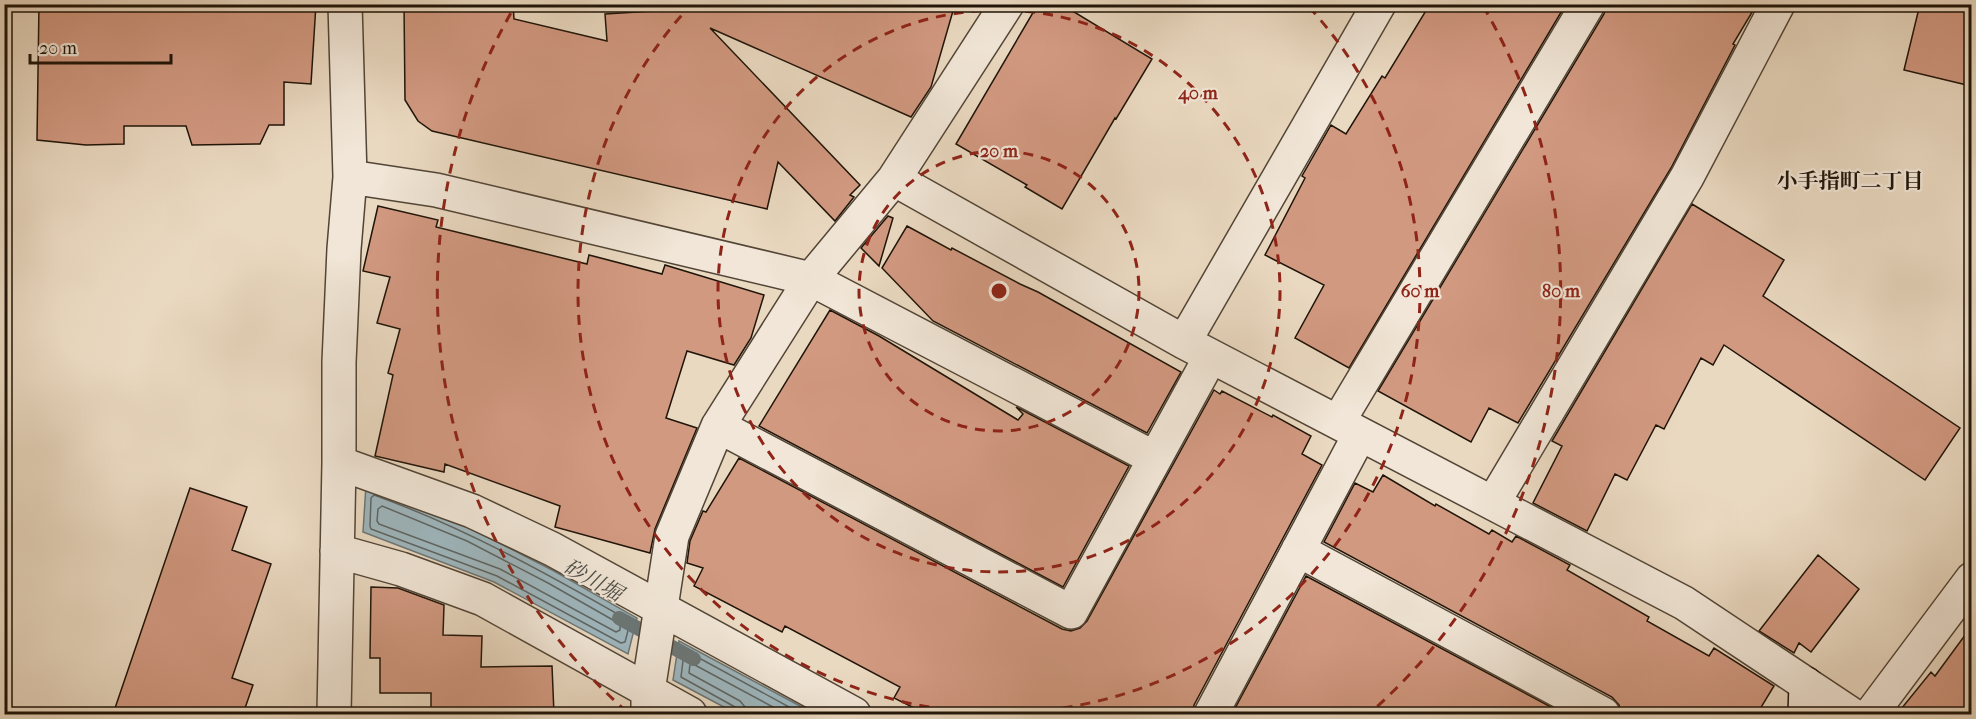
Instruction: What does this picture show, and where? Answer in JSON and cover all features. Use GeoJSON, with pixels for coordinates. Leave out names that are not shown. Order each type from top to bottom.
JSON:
{"type":"FeatureCollection","features":[{"type":"Feature","properties":{"kind":"street"},"geometry":{"type":"LineString","coordinates":[[334,714],[339,362],[350,177],[345,4]]}},
{"type":"Feature","properties":{"kind":"street"},"geometry":{"type":"LineString","coordinates":[[648,703],[672,536],[718,426],[811,279],[894,179],[1007,4]]}},
{"type":"Feature","properties":{"kind":"street"},"geometry":{"type":"LineString","coordinates":[[718,426],[1071,612],[1154,458],[1198,349],[1378,4]]}},
{"type":"Feature","properties":{"kind":"street"},"geometry":{"type":"LineString","coordinates":[[1211,714],[1298,550],[1349,428],[1588,4]]}},
{"type":"Feature","properties":{"kind":"street"},"geometry":{"type":"LineString","coordinates":[[1493,503],[1687,177],[1778,4]]}},
{"type":"Feature","properties":{"kind":"street"},"geometry":{"type":"LineString","coordinates":[[350,177],[436,190],[811,279],[1154,458]]}},
{"type":"Feature","properties":{"kind":"street"},"geometry":{"type":"LineString","coordinates":[[894,179],[1198,349],[1684,603],[1806,699],[1851,714]]}},
{"type":"Feature","properties":{"kind":"street"},"geometry":{"type":"LineString","coordinates":[[339,463],[472,511],[552,549],[854,714]]}},
{"type":"Feature","properties":{"kind":"street"},"geometry":{"type":"LineString","coordinates":[[1298,550],[1603,714]]}},
{"type":"Feature","properties":{"kind":"street"},"geometry":{"type":"LineString","coordinates":[[337,551],[400,569],[483,599],[648,703],[690,714]]}},
{"type":"Feature","properties":{"kind":"street"},"geometry":{"type":"LineString","coordinates":[[1871,714],[1971,579]]}},
{"type":"Feature","properties":{"kind":"water"},"geometry":{"type":"Polygon","coordinates":[[[366,485],[472,529],[554,571],[637,618],[628,654],[494,582],[363,532],[366,485]]]}},
{"type":"Feature","properties":{"kind":"water"},"geometry":{"type":"Polygon","coordinates":[[[679,641],[815,714],[737,714],[673,680],[679,641]]]}},
{"type":"Feature","properties":{"kind":"building"},"geometry":{"type":"Polygon","coordinates":[[[39,4],[316,4],[311,84],[284,82],[284,125],[269,125],[260,144],[192,145],[186,126],[124,126],[124,144],[86,145],[37,140],[39,4]]]}},
{"type":"Feature","properties":{"kind":"building"},"geometry":{"type":"Polygon","coordinates":[[[404,4],[513,4],[514,19],[607,41],[605,14],[768,4],[955,4],[931,87],[911,117],[710,28],[860,185],[850,195],[854,197],[835,221],[778,162],[767,209],[432,131],[418,121],[405,100],[404,4]]]}},
{"type":"Feature","properties":{"kind":"building"},"geometry":{"type":"Polygon","coordinates":[[[1038,4],[1061,4],[1152,59],[1062,209],[1025,187],[1027,185],[956,144],[1038,4]]]}},
{"type":"Feature","properties":{"kind":"building"},"geometry":{"type":"Polygon","coordinates":[[[1430,4],[1566,4],[1349,368],[1295,338],[1324,285],[1265,255],[1305,178],[1302,176],[1331,125],[1346,134],[1382,76],[1385,78],[1430,4]]]}},
{"type":"Feature","properties":{"kind":"building"},"geometry":{"type":"Polygon","coordinates":[[[1607,4],[1757,4],[1733,44],[1735,45],[1671,168],[1518,423],[1489,408],[1471,442],[1378,391],[1604,14],[1607,4]]]}},
{"type":"Feature","properties":{"kind":"building"},"geometry":{"type":"Polygon","coordinates":[[[1920,4],[1971,4],[1971,86],[1904,70],[1920,4]]]}},
{"type":"Feature","properties":{"kind":"building"},"geometry":{"type":"Polygon","coordinates":[[[1692,204],[1784,260],[1763,296],[1960,428],[1925,480],[1724,345],[1713,365],[1701,358],[1664,429],[1656,425],[1627,480],[1615,474],[1587,531],[1533,503],[1562,446],[1552,441],[1692,204]]]}},
{"type":"Feature","properties":{"kind":"building"},"geometry":{"type":"Polygon","coordinates":[[[378,206],[438,220],[436,227],[587,264],[589,255],[662,274],[665,265],[764,295],[751,338],[734,365],[687,351],[666,418],[697,428],[655,529],[650,553],[555,527],[560,506],[445,464],[444,472],[375,456],[393,375],[388,373],[400,329],[377,323],[390,277],[363,271],[378,206]]]}},
{"type":"Feature","properties":{"kind":"building"},"geometry":{"type":"Polygon","coordinates":[[[888,216],[893,218],[879,266],[861,248],[888,216]]]}},
{"type":"Feature","properties":{"kind":"building"},"geometry":{"type":"Polygon","coordinates":[[[907,226],[1038,292],[1181,372],[1147,433],[933,321],[882,268],[907,226]]]}},
{"type":"Feature","properties":{"kind":"building"},"geometry":{"type":"Polygon","coordinates":[[[830,310],[879,336],[1018,420],[1023,414],[1016,407],[1129,466],[1063,587],[759,426],[830,310]]]}},
{"type":"Feature","properties":{"kind":"building"},"geometry":{"type":"Polygon","coordinates":[[[1214,390],[1220,394],[1222,391],[1272,417],[1273,415],[1311,436],[1302,454],[1322,465],[1194,705],[1192,714],[926,714],[894,698],[900,687],[785,626],[782,632],[694,586],[703,568],[687,563],[690,541],[703,511],[706,512],[739,458],[1062,629],[1071,631],[1080,628],[1087,621],[1214,390]]]}},
{"type":"Feature","properties":{"kind":"building"},"geometry":{"type":"Polygon","coordinates":[[[1383,475],[1489,534],[1492,530],[1512,542],[1516,536],[1570,565],[1567,570],[1649,617],[1647,621],[1709,656],[1714,648],[1774,686],[1757,714],[1622,714],[1619,705],[1612,697],[1324,542],[1355,483],[1373,492],[1383,475]]]}},
{"type":"Feature","properties":{"kind":"building"},"geometry":{"type":"Polygon","coordinates":[[[190,488],[247,507],[232,550],[271,564],[232,678],[253,685],[243,714],[113,714],[190,488]]]}},
{"type":"Feature","properties":{"kind":"building"},"geometry":{"type":"Polygon","coordinates":[[[1818,555],[1859,589],[1811,652],[1799,643],[1794,653],[1759,631],[1818,555]]]}},
{"type":"Feature","properties":{"kind":"building"},"geometry":{"type":"Polygon","coordinates":[[[1306,576],[1564,714],[1232,714],[1306,576]]]}},
{"type":"Feature","properties":{"kind":"building"},"geometry":{"type":"Polygon","coordinates":[[[371,587],[398,588],[444,605],[443,635],[482,636],[481,667],[552,666],[554,714],[431,714],[431,693],[380,693],[380,658],[370,658],[371,587]]]}},
{"type":"Feature","properties":{"kind":"building"},"geometry":{"type":"Polygon","coordinates":[[[1971,627],[1971,714],[1897,714],[1931,672],[1935,676],[1971,627]]]}},
{"type":"Feature","properties":{"kind":"waterway","name":"砂川堀"},"geometry":{"type":"LineString","coordinates":[[619,618],[694,659]]}},
{"type":"Feature","properties":{"kind":"district","name":"小手指町二丁目"},"geometry":{"type":"Point","coordinates":[1850,181]}}]}
